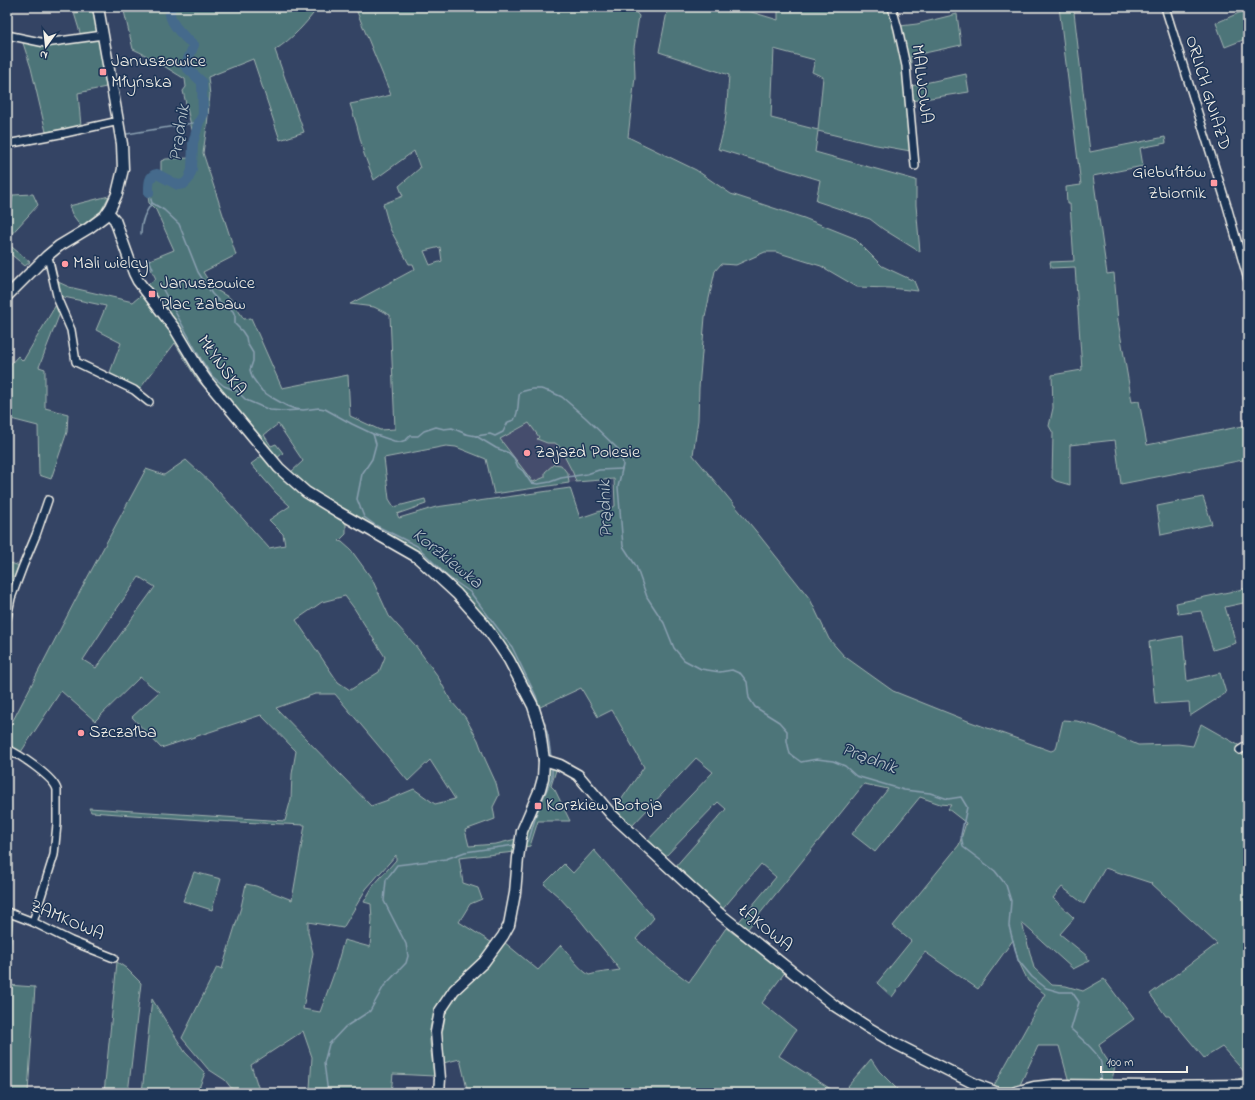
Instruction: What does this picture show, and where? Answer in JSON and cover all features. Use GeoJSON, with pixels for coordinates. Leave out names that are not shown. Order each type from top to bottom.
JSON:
{"type":"FeatureCollection","features":[{"type":"Feature","properties":{"kind":"street"},"geometry":{"type":"LineString","coordinates":[[7,296],[59,246],[95,223],[108,212],[117,194],[123,169],[123,149],[98,7]]}},
{"type":"Feature","properties":{"kind":"street","name":"MALWOWA"},"geometry":{"type":"LineString","coordinates":[[892,7],[906,66],[915,166]]}},
{"type":"Feature","properties":{"kind":"street","name":"ORLICH GNIAZD"},"geometry":{"type":"LineString","coordinates":[[1166,7],[1248,280]]}},
{"type":"Feature","properties":{"kind":"street"},"geometry":{"type":"LineString","coordinates":[[7,35],[44,43],[103,35]]}},
{"type":"Feature","properties":{"kind":"street"},"geometry":{"type":"LineString","coordinates":[[7,144],[118,121]]}},
{"type":"Feature","properties":{"kind":"street","name":"MŁYŃSKA"},"geometry":{"type":"LineString","coordinates":[[108,212],[115,220],[138,281],[175,329],[200,371],[279,468],[306,492],[417,557],[457,594],[482,622],[509,660],[534,706],[539,725],[544,760],[543,778],[540,789],[522,831],[515,892],[509,925],[484,962],[454,990],[440,1011],[436,1032],[439,1093]]}},
{"type":"Feature","properties":{"kind":"street"},"geometry":{"type":"LineString","coordinates":[[47,256],[58,300],[71,330],[76,362],[134,390],[149,402]]}},
{"type":"Feature","properties":{"kind":"street"},"geometry":{"type":"LineString","coordinates":[[7,618],[20,572],[36,535],[48,500]]}},
{"type":"Feature","properties":{"kind":"street"},"geometry":{"type":"LineString","coordinates":[[1240,750],[1248,745]]}},
{"type":"Feature","properties":{"kind":"street"},"geometry":{"type":"LineString","coordinates":[[7,749],[16,753],[36,767],[56,786],[57,790],[57,824],[54,855],[33,922]]}},
{"type":"Feature","properties":{"kind":"street","name":"ŁĄKOWA"},"geometry":{"type":"LineString","coordinates":[[544,760],[560,765],[578,775],[611,814],[714,909],[834,1006],[896,1044],[977,1085],[995,1092]]}},
{"type":"Feature","properties":{"kind":"street","name":"ZAMKOWA"},"geometry":{"type":"LineString","coordinates":[[7,912],[33,922],[64,938],[114,958]]}},
{"type":"Feature","properties":{"kind":"street"},"geometry":{"type":"LineString","coordinates":[[995,1092],[1012,1093],[1042,1086],[1248,1085]]}},
{"type":"Feature","properties":{"kind":"shaded area"},"geometry":{"type":"Polygon","coordinates":[[[538,419],[568,419],[573,474],[576,482],[569,483],[568,474],[546,477],[533,482],[500,439],[538,419]]]}},
{"type":"Feature","properties":{"kind":"green space"},"geometry":{"type":"Polygon","coordinates":[[[123,7],[318,7],[299,30],[275,50],[304,132],[280,140],[253,59],[208,77],[210,95],[203,153],[236,255],[203,272],[213,288],[230,298],[244,319],[251,318],[282,388],[348,375],[350,416],[380,430],[395,429],[390,315],[374,307],[350,304],[415,269],[413,264],[409,264],[390,229],[383,204],[403,196],[399,186],[420,168],[414,151],[374,180],[364,154],[350,104],[391,95],[355,7],[626,7],[633,9],[639,16],[634,48],[635,77],[628,137],[696,170],[731,194],[804,218],[854,238],[882,266],[914,281],[918,291],[857,287],[821,266],[776,252],[765,252],[736,265],[721,264],[715,271],[705,317],[698,420],[693,455],[810,599],[829,639],[844,656],[893,691],[968,721],[1051,751],[1056,749],[1063,720],[1077,721],[1097,727],[1138,745],[1178,744],[1193,746],[1201,724],[1247,750],[1248,1076],[1222,1047],[1204,1058],[1169,1016],[1166,1016],[1150,994],[1217,944],[1151,883],[1105,868],[1084,904],[1062,887],[1053,898],[1074,918],[1060,934],[1087,956],[1089,961],[1073,969],[1022,923],[1034,968],[1052,985],[1066,986],[1083,991],[1104,979],[1134,1019],[1099,1044],[1102,1052],[1110,1064],[1116,1062],[1111,1084],[1069,1082],[1059,1046],[1038,1046],[1019,1087],[1005,1090],[992,1089],[1045,994],[1028,981],[1018,960],[1013,940],[978,989],[925,952],[892,997],[877,983],[911,941],[893,926],[959,845],[966,823],[948,809],[951,805],[940,804],[920,797],[875,852],[852,834],[888,789],[864,784],[746,931],[737,924],[776,877],[761,864],[721,911],[674,868],[726,809],[718,802],[663,859],[646,842],[713,772],[696,758],[632,826],[614,810],[644,767],[612,710],[598,717],[581,688],[538,708],[525,678],[506,646],[482,614],[426,561],[308,491],[290,473],[303,461],[278,424],[264,435],[271,446],[276,444],[283,453],[276,459],[202,368],[145,286],[156,279],[147,261],[174,250],[156,210],[149,203],[147,190],[149,177],[152,171],[161,173],[161,161],[166,159],[189,158],[193,134],[183,91],[186,87],[185,79],[153,59],[133,49],[123,7]],[[440,247],[424,251],[430,265],[442,261],[440,247]],[[529,423],[500,439],[533,482],[545,477],[545,472],[554,464],[561,465],[568,474],[569,483],[494,494],[486,459],[456,447],[446,446],[384,458],[389,499],[394,507],[425,499],[426,504],[397,514],[399,518],[436,507],[570,488],[580,518],[615,506],[614,479],[576,482],[559,446],[555,443],[547,443],[537,439],[539,437],[529,423]]]}},
{"type":"Feature","properties":{"kind":"green space"},"geometry":{"type":"Polygon","coordinates":[[[668,7],[735,7],[778,20],[778,7],[894,7],[900,26],[917,24],[957,14],[961,45],[911,56],[911,86],[966,74],[969,92],[911,101],[916,152],[871,144],[818,131],[815,152],[916,180],[916,205],[920,252],[870,219],[816,201],[820,180],[718,149],[725,122],[729,75],[659,52],[668,7]],[[774,49],[771,118],[818,130],[823,77],[812,72],[815,60],[774,49]]]}},
{"type":"Feature","properties":{"kind":"green space"},"geometry":{"type":"Polygon","coordinates":[[[1059,7],[1072,7],[1074,12],[1090,152],[1165,137],[1166,143],[1140,148],[1143,166],[1093,176],[1107,274],[1114,273],[1118,321],[1132,402],[1139,401],[1147,445],[1248,425],[1248,459],[1121,484],[1115,440],[1070,445],[1070,485],[1056,481],[1052,478],[1053,433],[1049,426],[1053,408],[1052,375],[1082,370],[1075,267],[1051,268],[1050,262],[1074,261],[1070,204],[1067,204],[1066,187],[1081,185],[1059,7]]]}},
{"type":"Feature","properties":{"kind":"green space"},"geometry":{"type":"Polygon","coordinates":[[[1248,9],[1248,38],[1225,47],[1216,23],[1248,9]]]}},
{"type":"Feature","properties":{"kind":"green space"},"geometry":{"type":"Polygon","coordinates":[[[94,11],[98,34],[81,36],[74,13],[94,11]]]}},
{"type":"Feature","properties":{"kind":"green space"},"geometry":{"type":"Polygon","coordinates":[[[99,38],[106,87],[78,93],[81,126],[46,132],[31,68],[22,40],[46,46],[99,38]]]}},
{"type":"Feature","properties":{"kind":"green space"},"geometry":{"type":"Polygon","coordinates":[[[33,194],[38,205],[7,239],[7,217],[9,217],[13,195],[33,194]]]}},
{"type":"Feature","properties":{"kind":"green space"},"geometry":{"type":"Polygon","coordinates":[[[109,196],[101,211],[81,226],[72,214],[69,206],[109,196]]]}},
{"type":"Feature","properties":{"kind":"green space"},"geometry":{"type":"Polygon","coordinates":[[[7,243],[30,262],[25,266],[7,251],[7,243]]]}},
{"type":"Feature","properties":{"kind":"green space"},"geometry":{"type":"Polygon","coordinates":[[[56,281],[69,287],[133,302],[144,293],[225,408],[224,410],[196,378],[175,343],[138,391],[109,375],[121,343],[96,330],[106,306],[59,296],[56,281]]]}},
{"type":"Feature","properties":{"kind":"green space"},"geometry":{"type":"Polygon","coordinates":[[[57,303],[60,313],[39,367],[45,369],[45,408],[68,414],[67,432],[51,479],[39,475],[38,426],[7,418],[7,368],[18,356],[23,361],[57,303]]]}},
{"type":"Feature","properties":{"kind":"green space"},"geometry":{"type":"Polygon","coordinates":[[[263,455],[346,521],[346,534],[339,541],[351,550],[372,579],[389,616],[415,645],[437,675],[451,701],[465,717],[478,740],[496,783],[499,795],[493,807],[495,819],[465,830],[469,846],[496,844],[516,839],[515,852],[459,858],[463,883],[478,888],[482,899],[470,904],[459,922],[494,944],[465,972],[445,996],[432,1020],[430,1036],[434,1076],[393,1074],[391,1093],[306,1093],[310,1088],[312,1057],[303,1031],[251,1065],[260,1093],[235,1093],[225,1080],[208,1069],[182,1038],[217,967],[222,969],[241,907],[246,884],[256,886],[292,900],[305,825],[216,821],[91,812],[89,808],[285,821],[291,799],[292,774],[296,751],[261,715],[161,748],[132,717],[159,692],[140,677],[95,721],[61,691],[21,752],[7,747],[7,732],[146,469],[164,475],[186,460],[211,483],[269,548],[285,545],[283,534],[269,520],[290,506],[276,493],[251,464],[263,455]],[[139,577],[83,660],[96,668],[155,587],[139,577]],[[345,596],[322,602],[296,620],[338,682],[350,690],[379,672],[385,657],[345,596]],[[315,694],[276,708],[371,806],[414,789],[435,804],[455,799],[430,760],[408,781],[335,694],[315,694]],[[396,855],[366,889],[343,928],[308,922],[308,932],[313,953],[303,1009],[320,1012],[336,968],[344,940],[370,947],[372,920],[371,904],[364,902],[373,886],[396,860],[396,855]]]}},
{"type":"Feature","properties":{"kind":"green space"},"geometry":{"type":"Polygon","coordinates":[[[1203,497],[1212,524],[1161,535],[1157,506],[1203,497]]]}},
{"type":"Feature","properties":{"kind":"green space"},"geometry":{"type":"Polygon","coordinates":[[[7,562],[20,566],[7,606],[7,562]]]}},
{"type":"Feature","properties":{"kind":"green space"},"geometry":{"type":"Polygon","coordinates":[[[1248,588],[1248,602],[1225,607],[1236,643],[1213,650],[1201,611],[1178,614],[1176,603],[1248,588]]]}},
{"type":"Feature","properties":{"kind":"green space"},"geometry":{"type":"Polygon","coordinates":[[[1183,636],[1187,681],[1220,673],[1226,693],[1190,716],[1189,702],[1155,704],[1149,642],[1183,636]]]}},
{"type":"Feature","properties":{"kind":"green space"},"geometry":{"type":"Polygon","coordinates":[[[550,766],[557,767],[551,786],[555,790],[570,821],[538,821],[530,846],[524,847],[526,834],[548,779],[550,766]]]}},
{"type":"Feature","properties":{"kind":"green space"},"geometry":{"type":"Polygon","coordinates":[[[594,850],[654,918],[636,939],[662,962],[689,982],[726,928],[786,971],[762,1003],[796,1030],[779,1056],[837,1093],[468,1093],[460,1059],[443,1063],[440,1029],[445,1010],[453,999],[504,942],[538,970],[561,945],[578,965],[589,975],[620,970],[580,920],[559,897],[544,884],[564,864],[573,873],[594,850]]]}},
{"type":"Feature","properties":{"kind":"green space"},"geometry":{"type":"Polygon","coordinates":[[[194,872],[221,879],[212,910],[183,901],[194,872]]]}},
{"type":"Feature","properties":{"kind":"green space"},"geometry":{"type":"Polygon","coordinates":[[[7,917],[13,919],[7,980],[7,917]]]}},
{"type":"Feature","properties":{"kind":"green space"},"geometry":{"type":"Polygon","coordinates":[[[117,962],[126,968],[141,983],[128,1093],[104,1093],[117,962]]]}},
{"type":"Feature","properties":{"kind":"green space"},"geometry":{"type":"Polygon","coordinates":[[[7,985],[35,987],[28,1093],[7,1093],[7,985]]]}},
{"type":"Feature","properties":{"kind":"green space"},"geometry":{"type":"Polygon","coordinates":[[[152,999],[185,1052],[205,1073],[197,1093],[142,1093],[152,999]]]}},
{"type":"Feature","properties":{"kind":"green space"},"geometry":{"type":"Polygon","coordinates":[[[871,1059],[879,1071],[901,1093],[842,1093],[871,1059]]]}},
{"type":"Feature","properties":{"kind":"green space"},"geometry":{"type":"Polygon","coordinates":[[[1248,1076],[1248,1093],[1239,1093],[1238,1079],[1248,1076]]]}},
{"type":"Feature","properties":{"kind":"waterway","name":"Prądnik"},"geometry":{"type":"LineString","coordinates":[[149,193],[150,181],[154,175],[157,174],[178,185],[184,184],[188,180],[192,170],[193,143],[199,122],[203,115],[202,82],[185,66],[194,45],[173,23],[170,14],[171,7]]}},
{"type":"Feature","properties":{"kind":"waterway"},"geometry":{"type":"LineString","coordinates":[[127,134],[199,122]]}},
{"type":"Feature","properties":{"kind":"waterway","name":"Prądnik"},"geometry":{"type":"LineString","coordinates":[[149,193],[152,203],[164,210],[179,224],[198,272],[212,294],[233,311],[235,316],[235,324],[246,337],[247,343],[253,353],[253,361],[250,370],[252,377],[262,391],[287,406],[303,410],[319,408],[325,409],[373,434],[400,442],[406,440],[410,436],[418,436],[424,431],[436,427],[444,429],[452,428],[466,434],[476,436],[490,434],[495,436],[503,432],[508,422],[514,420],[516,417],[520,392],[532,389],[541,389],[562,397],[586,418],[619,450],[622,457],[623,465],[618,487],[623,546],[636,566],[647,597],[664,623],[674,648],[684,660],[701,669],[720,672],[732,670],[741,674],[747,682],[749,698],[755,707],[779,722],[787,731],[787,741],[790,754],[801,762],[817,759],[833,761],[845,766],[856,776],[904,790],[930,793],[948,799],[961,797],[967,807],[961,835],[963,847],[995,871],[1006,885],[1011,901],[1009,926],[1018,960],[1032,977],[1046,988],[1060,992],[1072,992],[1079,1002],[1071,1029],[1098,1056],[1102,1068],[1099,1082]]}},
{"type":"Feature","properties":{"kind":"waterway"},"geometry":{"type":"LineString","coordinates":[[141,234],[144,217],[152,203]]}},
{"type":"Feature","properties":{"kind":"waterway"},"geometry":{"type":"LineString","coordinates":[[149,259],[153,269]]}},
{"type":"Feature","properties":{"kind":"waterway"},"geometry":{"type":"LineString","coordinates":[[161,286],[202,361],[212,376],[224,386],[237,391],[246,400],[270,410],[299,410]]}},
{"type":"Feature","properties":{"kind":"waterway","name":"Korzkiewka"},"geometry":{"type":"LineString","coordinates":[[373,434],[376,444],[372,459],[362,474],[357,499],[364,517],[375,525],[417,546],[447,576],[470,592],[512,647],[536,696],[548,736],[551,757]]}},
{"type":"Feature","properties":{"kind":"waterway"},"geometry":{"type":"LineString","coordinates":[[476,436],[496,448],[509,453],[531,483],[538,484],[550,482],[561,478],[587,474],[599,470],[622,469]]}},
{"type":"Feature","properties":{"kind":"waterway","name":"Korzkiewka"},"geometry":{"type":"LineString","coordinates":[[525,842],[529,840],[537,812],[552,778],[552,767]]}},
{"type":"Feature","properties":{"kind":"waterway","name":"Korzkiewka"},"geometry":{"type":"LineString","coordinates":[[328,1093],[324,1063],[329,1044],[345,1027],[370,1011],[384,986],[406,963],[408,956],[406,944],[384,901],[386,880],[397,865],[446,859],[465,852],[515,845]]}},
{"type":"Feature","properties":{"kind":"place","name":"Januszowice Młyńska"},"geometry":{"type":"Point","coordinates":[103,72]}},
{"type":"Feature","properties":{"kind":"place","name":"Giebułtów Zbiornik"},"geometry":{"type":"Point","coordinates":[1214,183]}},
{"type":"Feature","properties":{"kind":"place","name":"Mali wielcy"},"geometry":{"type":"Point","coordinates":[65,264]}},
{"type":"Feature","properties":{"kind":"place","name":"Januszowice Plac Zabaw"},"geometry":{"type":"Point","coordinates":[152,294]}},
{"type":"Feature","properties":{"kind":"place","name":"Zajazd Polesie"},"geometry":{"type":"Point","coordinates":[527,453]}},
{"type":"Feature","properties":{"kind":"place","name":"Szczałba"},"geometry":{"type":"Point","coordinates":[81,733]}},
{"type":"Feature","properties":{"kind":"place","name":"Korzkiew Botoja"},"geometry":{"type":"Point","coordinates":[538,806]}}]}
